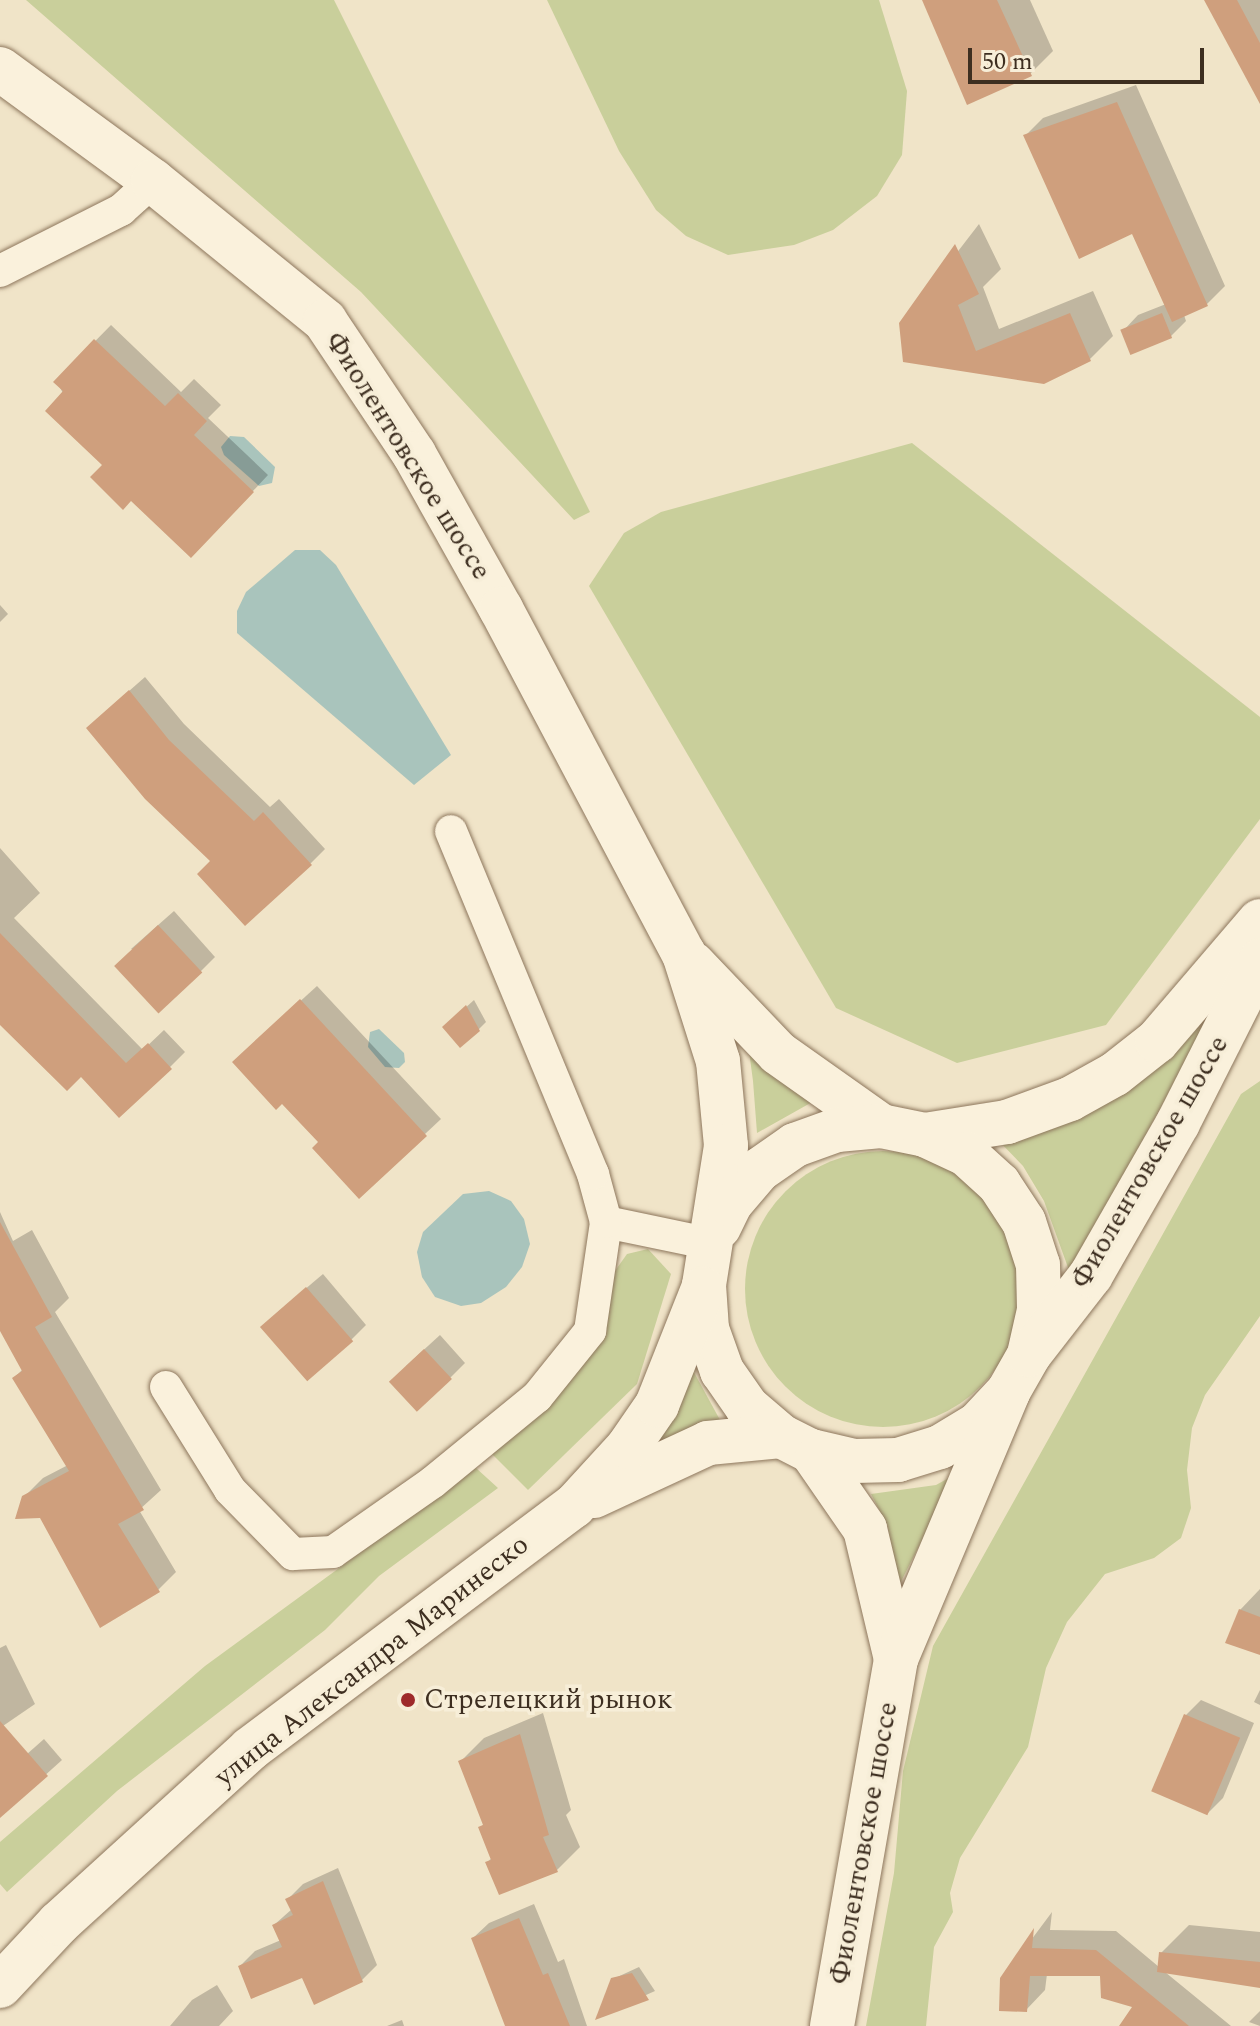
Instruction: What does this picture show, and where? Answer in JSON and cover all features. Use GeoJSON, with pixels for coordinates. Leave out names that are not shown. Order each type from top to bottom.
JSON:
{"type":"FeatureCollection","features":[{"type":"Feature","properties":{"kind":"main road","name":"Фиолентовское шоссе"},"geometry":{"type":"LineString","coordinates":[[0,69],[153,181],[325,321],[414,454],[684,954],[718,1061],[726,1104],[726,1146],[708,1265],[707,1329],[722,1371],[747,1407],[796,1443],[865,1529],[896,1659]]}},
{"type":"Feature","properties":{"kind":"main road","name":"Фиолентовское шоссе"},"geometry":{"type":"LineString","coordinates":[[925,1135],[1007,1122],[1070,1099],[1115,1074],[1157,1041],[1260,921]]}},
{"type":"Feature","properties":{"kind":"main road","name":"Фиолентовское шоссе"},"geometry":{"type":"LineString","coordinates":[[684,954],[778,1053],[881,1126]]}},
{"type":"Feature","properties":{"kind":"main road","name":"Фиолентовское шоссе"},"geometry":{"type":"LineString","coordinates":[[832,2026],[896,1659],[1008,1392],[1029,1355],[1091,1275],[1178,1123],[1260,961]]}},
{"type":"Feature","properties":{"kind":"main road","name":"Фиолентовское шоссе"},"geometry":{"type":"LineString","coordinates":[[708,1265],[730,1204],[759,1170],[795,1145],[837,1130],[881,1126],[925,1135],[966,1154],[999,1184],[1024,1222],[1038,1265],[1039,1310],[1029,1355]]}},
{"type":"Feature","properties":{"kind":"main road","name":"улица Александра Маринеско"},"geometry":{"type":"LineString","coordinates":[[0,1986],[59,1923],[250,1749],[574,1506],[628,1447],[657,1405],[708,1265]]}},
{"type":"Feature","properties":{"kind":"main road","name":"Фиолентовское шоссе"},"geometry":{"type":"LineString","coordinates":[[796,1443],[854,1461],[898,1460],[940,1447],[978,1424],[1008,1392]]}},
{"type":"Feature","properties":{"kind":"main road","name":"улица Александра Маринеско"},"geometry":{"type":"LineString","coordinates":[[574,1506],[708,1443],[796,1443]]}},
{"type":"Feature","properties":{"kind":"street"},"geometry":{"type":"LineString","coordinates":[[0,271],[121,210],[153,181]]}},
{"type":"Feature","properties":{"kind":"street"},"geometry":{"type":"LineString","coordinates":[[166,1387],[230,1490],[293,1554],[333,1552],[433,1482],[537,1397],[590,1331],[606,1222],[593,1174],[451,831]]}},
{"type":"Feature","properties":{"kind":"street"},"geometry":{"type":"LineString","coordinates":[[606,1222],[708,1265]]}},
{"type":"Feature","properties":{"kind":"green space"},"geometry":{"type":"Polygon","coordinates":[[[26,0],[334,0],[590,512],[574,520],[361,292],[26,0]]]}},
{"type":"Feature","properties":{"kind":"green space"},"geometry":{"type":"Polygon","coordinates":[[[547,0],[879,0],[907,91],[902,155],[877,196],[833,230],[794,245],[728,255],[686,236],[656,210],[619,151],[547,0]]]}},
{"type":"Feature","properties":{"kind":"green space"},"geometry":{"type":"Polygon","coordinates":[[[912,443],[1260,717],[1260,819],[1106,1025],[957,1063],[836,1008],[589,586],[624,533],[661,512],[912,443]]]}},
{"type":"Feature","properties":{"kind":"green space"},"geometry":{"type":"Polygon","coordinates":[[[1235,972],[1070,1273],[1044,1201],[1023,1166],[997,1139],[1235,972]]]}},
{"type":"Feature","properties":{"kind":"green space"},"geometry":{"type":"Polygon","coordinates":[[[749,1051],[814,1101],[757,1133],[753,1081],[749,1051]]]}},
{"type":"Feature","properties":{"kind":"green space"},"geometry":{"type":"Polygon","coordinates":[[[1260,1081],[1260,1316],[1205,1395],[1192,1428],[1187,1470],[1191,1508],[1181,1538],[1154,1558],[1105,1574],[1067,1622],[1046,1668],[1028,1747],[960,1858],[950,1893],[953,1912],[934,1947],[926,2026],[866,2026],[894,1873],[903,1771],[933,1646],[1241,1094],[1260,1081]]]}},
{"type":"Feature","properties":{"kind":"green space"},"geometry":{"type":"Polygon","coordinates":[[[883,1151],[936,1161],[960,1174],[981,1191],[998,1212],[1011,1236],[1021,1289],[1011,1342],[998,1366],[981,1387],[960,1404],[936,1417],[883,1427],[830,1417],[806,1404],[785,1387],[768,1366],[755,1342],[745,1289],[755,1236],[768,1212],[785,1191],[806,1174],[830,1161],[883,1151]]]}},
{"type":"Feature","properties":{"kind":"green space"},"geometry":{"type":"Polygon","coordinates":[[[648,1249],[671,1274],[637,1384],[528,1490],[488,1450],[627,1254],[648,1249]]]}},
{"type":"Feature","properties":{"kind":"green space"},"geometry":{"type":"Polygon","coordinates":[[[690,1365],[720,1420],[642,1456],[690,1365]]]}},
{"type":"Feature","properties":{"kind":"green space"},"geometry":{"type":"Polygon","coordinates":[[[476,1468],[498,1488],[379,1576],[325,1630],[117,1791],[7,1892],[0,1884],[0,1842],[205,1666],[476,1468]]]}},
{"type":"Feature","properties":{"kind":"green space"},"geometry":{"type":"Polygon","coordinates":[[[956,1474],[893,1597],[888,1527],[871,1494],[936,1485],[956,1474]]]}},
{"type":"Feature","properties":{"kind":"water"},"geometry":{"type":"Polygon","coordinates":[[[230,436],[244,437],[275,467],[272,483],[259,486],[224,455],[221,447],[230,436]]]}},
{"type":"Feature","properties":{"kind":"water"},"geometry":{"type":"Polygon","coordinates":[[[295,550],[320,550],[336,565],[451,755],[414,785],[237,633],[237,611],[246,592],[295,550]]]}},
{"type":"Feature","properties":{"kind":"water"},"geometry":{"type":"Polygon","coordinates":[[[379,1029],[404,1053],[405,1062],[399,1068],[385,1067],[368,1047],[370,1032],[379,1029]]]}},
{"type":"Feature","properties":{"kind":"water"},"geometry":{"type":"Polygon","coordinates":[[[489,1191],[511,1201],[524,1219],[530,1244],[522,1267],[506,1287],[481,1303],[461,1306],[435,1297],[422,1277],[417,1252],[423,1232],[463,1194],[489,1191]]]}},
{"type":"Feature","properties":{"kind":"building"},"geometry":{"type":"Polygon","coordinates":[[[922,0],[997,0],[1032,76],[967,105],[922,0]]]}},
{"type":"Feature","properties":{"kind":"building"},"geometry":{"type":"Polygon","coordinates":[[[1204,0],[1237,0],[1260,43],[1260,104],[1204,0]]]}},
{"type":"Feature","properties":{"kind":"building"},"geometry":{"type":"Polygon","coordinates":[[[1117,102],[1208,306],[1172,322],[1132,234],[1079,259],[1023,135],[1117,102]]]}},
{"type":"Feature","properties":{"kind":"building"},"geometry":{"type":"Polygon","coordinates":[[[955,244],[979,294],[958,305],[976,351],[1070,313],[1091,361],[1044,384],[903,362],[899,323],[955,244]]]}},
{"type":"Feature","properties":{"kind":"building"},"geometry":{"type":"Polygon","coordinates":[[[1162,313],[1172,338],[1130,355],[1120,330],[1162,313]]]}},
{"type":"Feature","properties":{"kind":"building"},"geometry":{"type":"Polygon","coordinates":[[[94,339],[165,406],[178,393],[207,421],[194,435],[254,492],[191,558],[131,501],[123,510],[90,477],[102,465],[45,411],[63,391],[53,382],[94,339]]]}},
{"type":"Feature","properties":{"kind":"building"},"geometry":{"type":"Polygon","coordinates":[[[129,690],[169,740],[254,821],[263,812],[312,865],[245,926],[197,874],[210,861],[145,799],[86,728],[129,690]]]}},
{"type":"Feature","properties":{"kind":"building"},"geometry":{"type":"Polygon","coordinates":[[[158,925],[202,973],[158,1013],[114,966],[158,925]]]}},
{"type":"Feature","properties":{"kind":"building"},"geometry":{"type":"Polygon","coordinates":[[[0,933],[126,1063],[148,1043],[172,1069],[119,1118],[81,1077],[67,1091],[0,1025],[0,933]]]}},
{"type":"Feature","properties":{"kind":"building"},"geometry":{"type":"Polygon","coordinates":[[[300,999],[427,1136],[359,1199],[312,1148],[318,1142],[282,1104],[276,1110],[232,1062],[300,999]]]}},
{"type":"Feature","properties":{"kind":"building"},"geometry":{"type":"Polygon","coordinates":[[[466,1005],[480,1031],[460,1048],[442,1027],[466,1005]]]}},
{"type":"Feature","properties":{"kind":"building"},"geometry":{"type":"Polygon","coordinates":[[[0,1222],[52,1317],[35,1327],[144,1510],[118,1524],[160,1592],[100,1628],[40,1518],[15,1519],[22,1496],[69,1471],[12,1378],[22,1371],[0,1331],[0,1222]]]}},
{"type":"Feature","properties":{"kind":"building"},"geometry":{"type":"Polygon","coordinates":[[[306,1287],[353,1341],[307,1381],[260,1327],[306,1287]]]}},
{"type":"Feature","properties":{"kind":"building"},"geometry":{"type":"Polygon","coordinates":[[[424,1349],[452,1379],[417,1412],[389,1382],[424,1349]]]}},
{"type":"Feature","properties":{"kind":"building"},"geometry":{"type":"Polygon","coordinates":[[[1239,1609],[1260,1617],[1260,1655],[1225,1643],[1239,1609]]]}},
{"type":"Feature","properties":{"kind":"building"},"geometry":{"type":"Polygon","coordinates":[[[1184,1714],[1240,1738],[1207,1815],[1151,1791],[1184,1714]]]}},
{"type":"Feature","properties":{"kind":"building"},"geometry":{"type":"Polygon","coordinates":[[[0,1721],[48,1776],[0,1818],[0,1721]]]}},
{"type":"Feature","properties":{"kind":"building"},"geometry":{"type":"Polygon","coordinates":[[[520,1734],[549,1835],[543,1837],[558,1872],[499,1895],[485,1862],[491,1860],[478,1827],[483,1825],[458,1761],[520,1734]]]}},
{"type":"Feature","properties":{"kind":"building"},"geometry":{"type":"Polygon","coordinates":[[[323,1881],[363,1982],[314,2005],[302,1978],[251,1999],[238,1966],[282,1947],[272,1925],[293,1915],[285,1899],[323,1881]]]}},
{"type":"Feature","properties":{"kind":"building"},"geometry":{"type":"Polygon","coordinates":[[[519,1918],[543,1975],[548,1973],[570,2026],[505,2026],[471,1938],[519,1918]]]}},
{"type":"Feature","properties":{"kind":"building"},"geometry":{"type":"Polygon","coordinates":[[[1034,1928],[1032,1948],[1096,1950],[1189,2026],[1119,2026],[1132,2007],[1101,1998],[1100,1976],[1030,1976],[1027,2012],[999,2011],[1000,1978],[1034,1928]]]}},
{"type":"Feature","properties":{"kind":"building"},"geometry":{"type":"Polygon","coordinates":[[[1159,1952],[1260,1962],[1260,1988],[1157,1972],[1159,1952]]]}},
{"type":"Feature","properties":{"kind":"building"},"geometry":{"type":"Polygon","coordinates":[[[632,1973],[649,2000],[595,2020],[611,1978],[632,1973]]]}},
{"type":"Feature","properties":{"kind":"place","name":"Стрелецкий рынок"},"geometry":{"type":"Point","coordinates":[408,1700]}}]}
